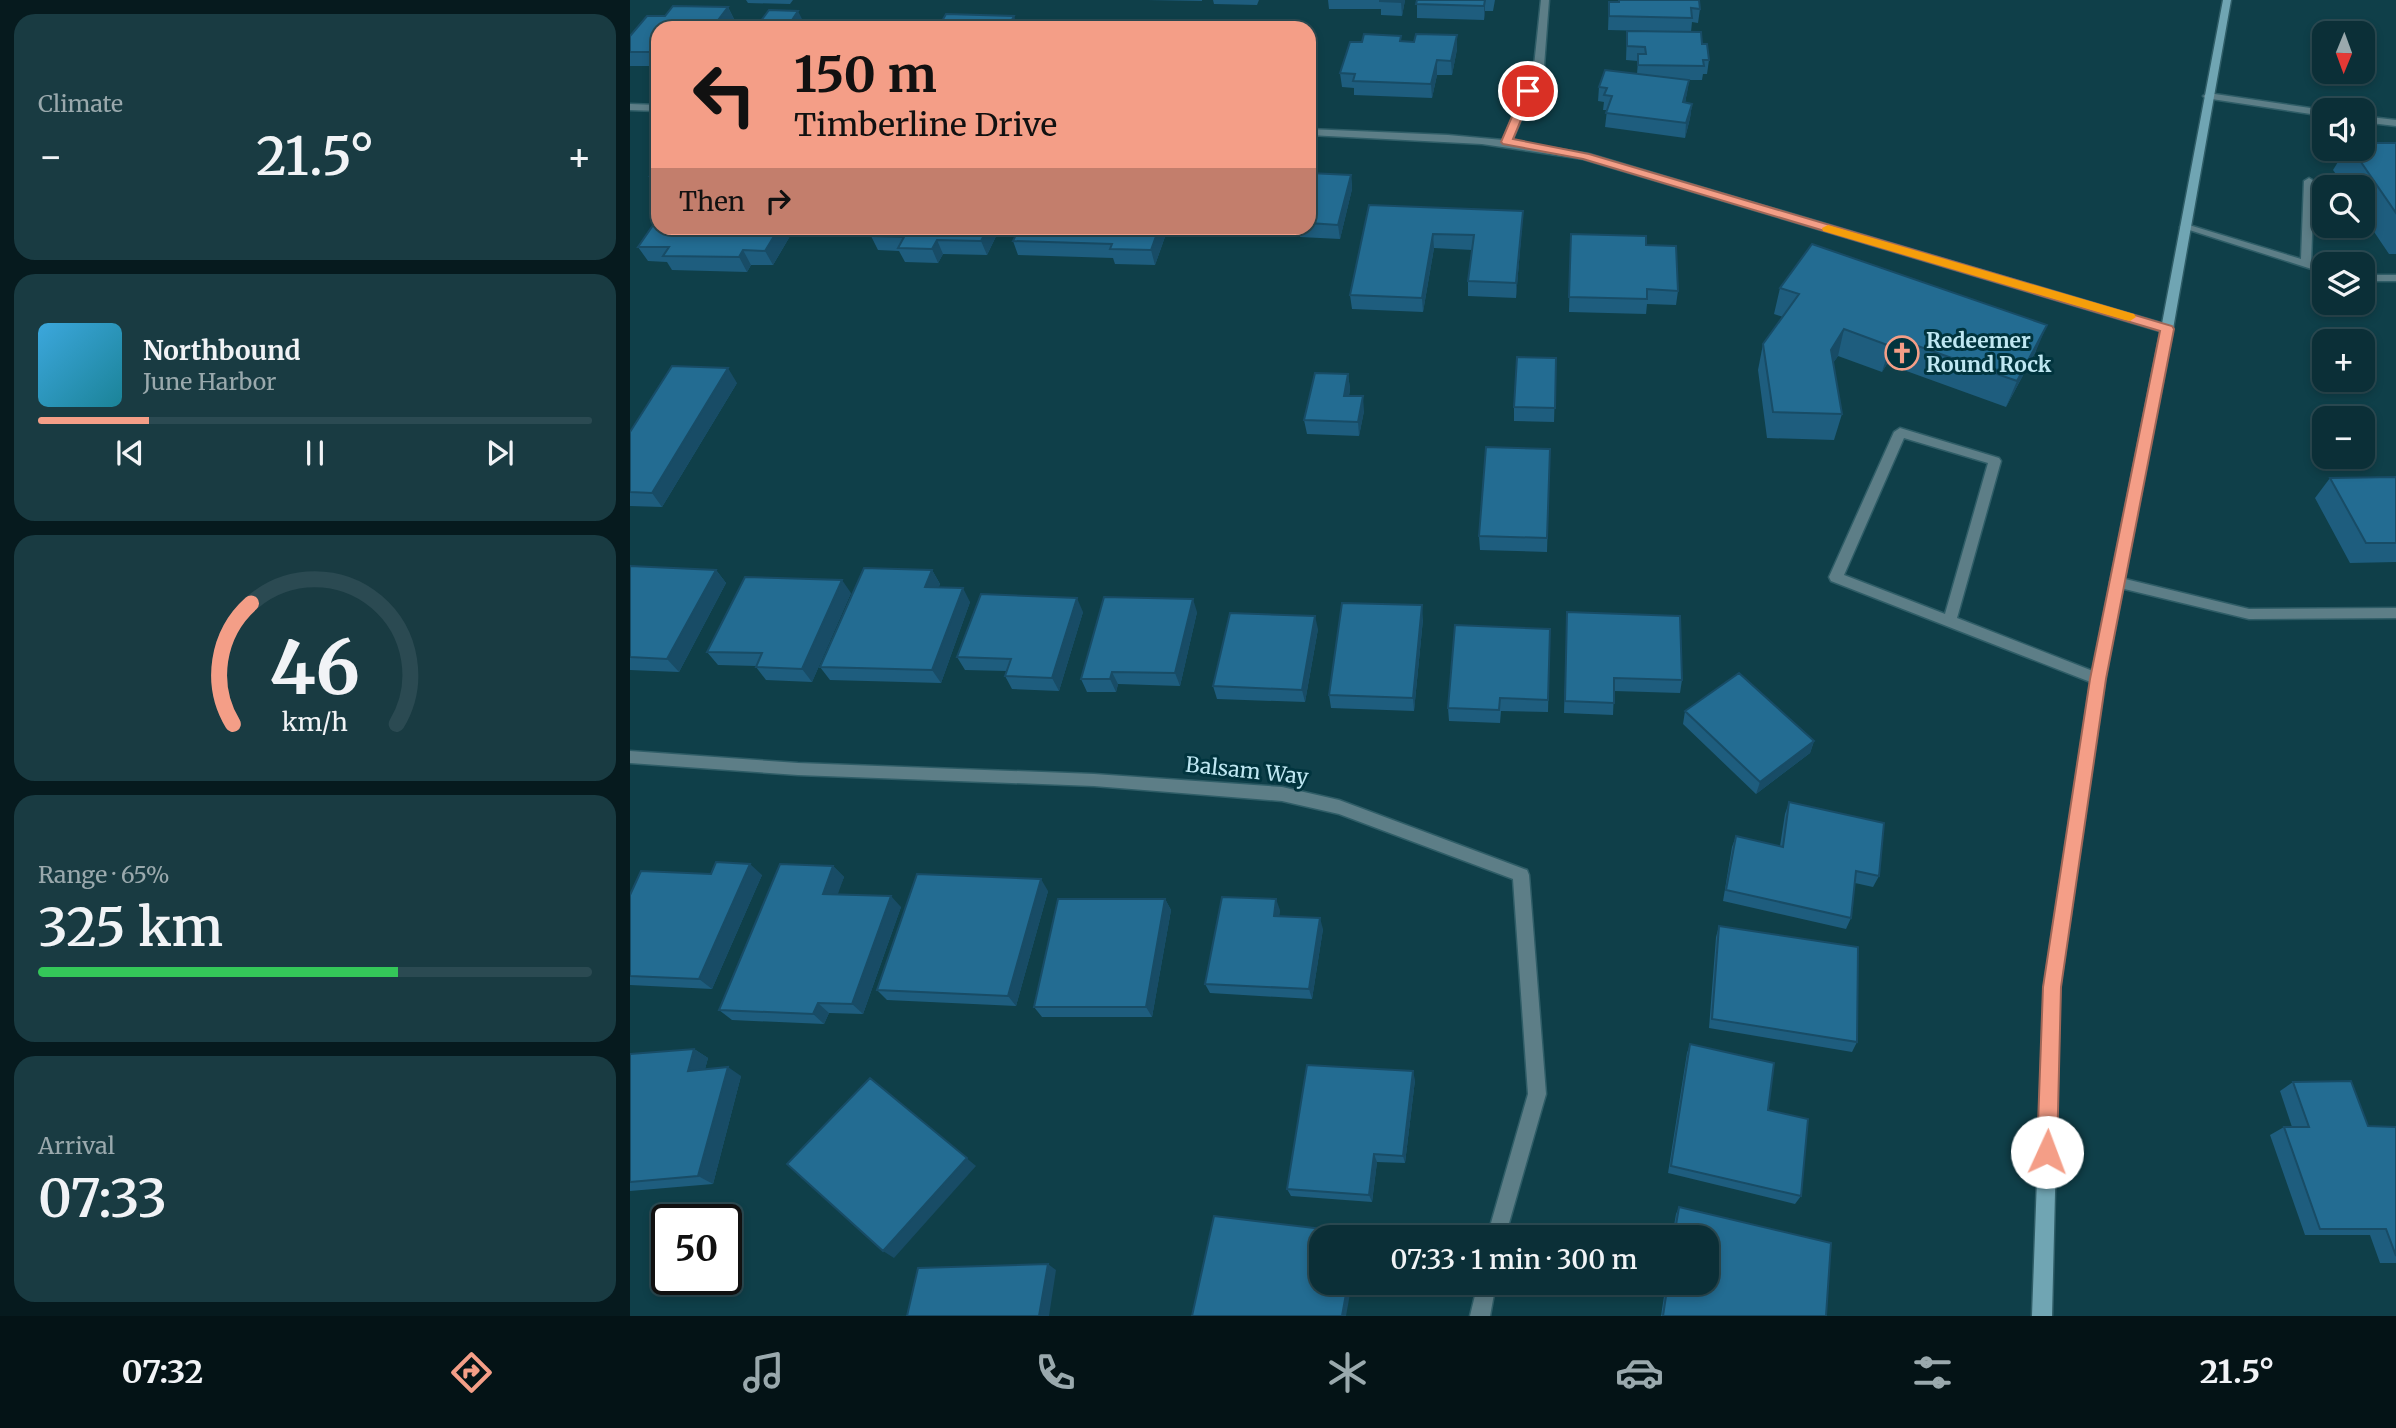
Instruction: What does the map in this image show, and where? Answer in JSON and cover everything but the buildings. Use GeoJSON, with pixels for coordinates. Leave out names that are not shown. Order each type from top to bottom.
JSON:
{"type":"FeatureCollection","features":[{"type":"Feature","properties":{"kind":"main road"},"geometry":{"type":"LineString","coordinates":[[2042,1316],[2052,987],[2098,679],[2167,329],[2227,0]]}},
{"type":"Feature","properties":{"kind":"street"},"geometry":{"type":"LineString","coordinates":[[1507,142],[1539,66],[1545,0]]}},
{"type":"Feature","properties":{"kind":"street"},"geometry":{"type":"LineString","coordinates":[[2208,96],[2312,111]]}},
{"type":"Feature","properties":{"kind":"street"},"geometry":{"type":"LineString","coordinates":[[630,107],[651,108]]}},
{"type":"Feature","properties":{"kind":"street"},"geometry":{"type":"LineString","coordinates":[[2375,121],[2396,123]]}},
{"type":"Feature","properties":{"kind":"street"},"geometry":{"type":"LineString","coordinates":[[1316,132],[1507,142],[1585,156],[2167,329]]}},
{"type":"Feature","properties":{"kind":"street"},"geometry":{"type":"LineString","coordinates":[[2305,263],[2309,181]]}},
{"type":"Feature","properties":{"kind":"street"},"geometry":{"type":"LineString","coordinates":[[2185,226],[2312,266]]}},
{"type":"Feature","properties":{"kind":"street"},"geometry":{"type":"LineString","coordinates":[[2375,278],[2396,278]]}},
{"type":"Feature","properties":{"kind":"street"},"geometry":{"type":"LineString","coordinates":[[1950,620],[1994,461],[1900,432],[1836,577],[2098,679]]}},
{"type":"Feature","properties":{"kind":"street"},"geometry":{"type":"LineString","coordinates":[[2117,582],[2249,614],[2396,612]]}},
{"type":"Feature","properties":{"kind":"street","name":"Balsam Way"},"geometry":{"type":"LineString","coordinates":[[630,757],[798,769],[1094,780],[1282,794],[1339,807],[1521,875],[1537,1094],[1499,1225]]}},
{"type":"Feature","properties":{"kind":"street"},"geometry":{"type":"LineString","coordinates":[[1480,1316],[1484,1295]]}},
{"type":"Feature","properties":{"kind":"slow traffic"},"geometry":{"type":"LineString","coordinates":[[1828,228],[2130,317]]}},
{"type":"Feature","properties":{"kind":"place","name":"Redeemer Round Rock"},"geometry":{"type":"Point","coordinates":[1902,353]}},
{"type":"Feature","properties":{"kind":"route"},"geometry":{"type":"LineString","coordinates":[[1528,91],[1507,142],[1585,156],[2167,329],[2098,679],[2052,987],[2047,1152]]}}]}
